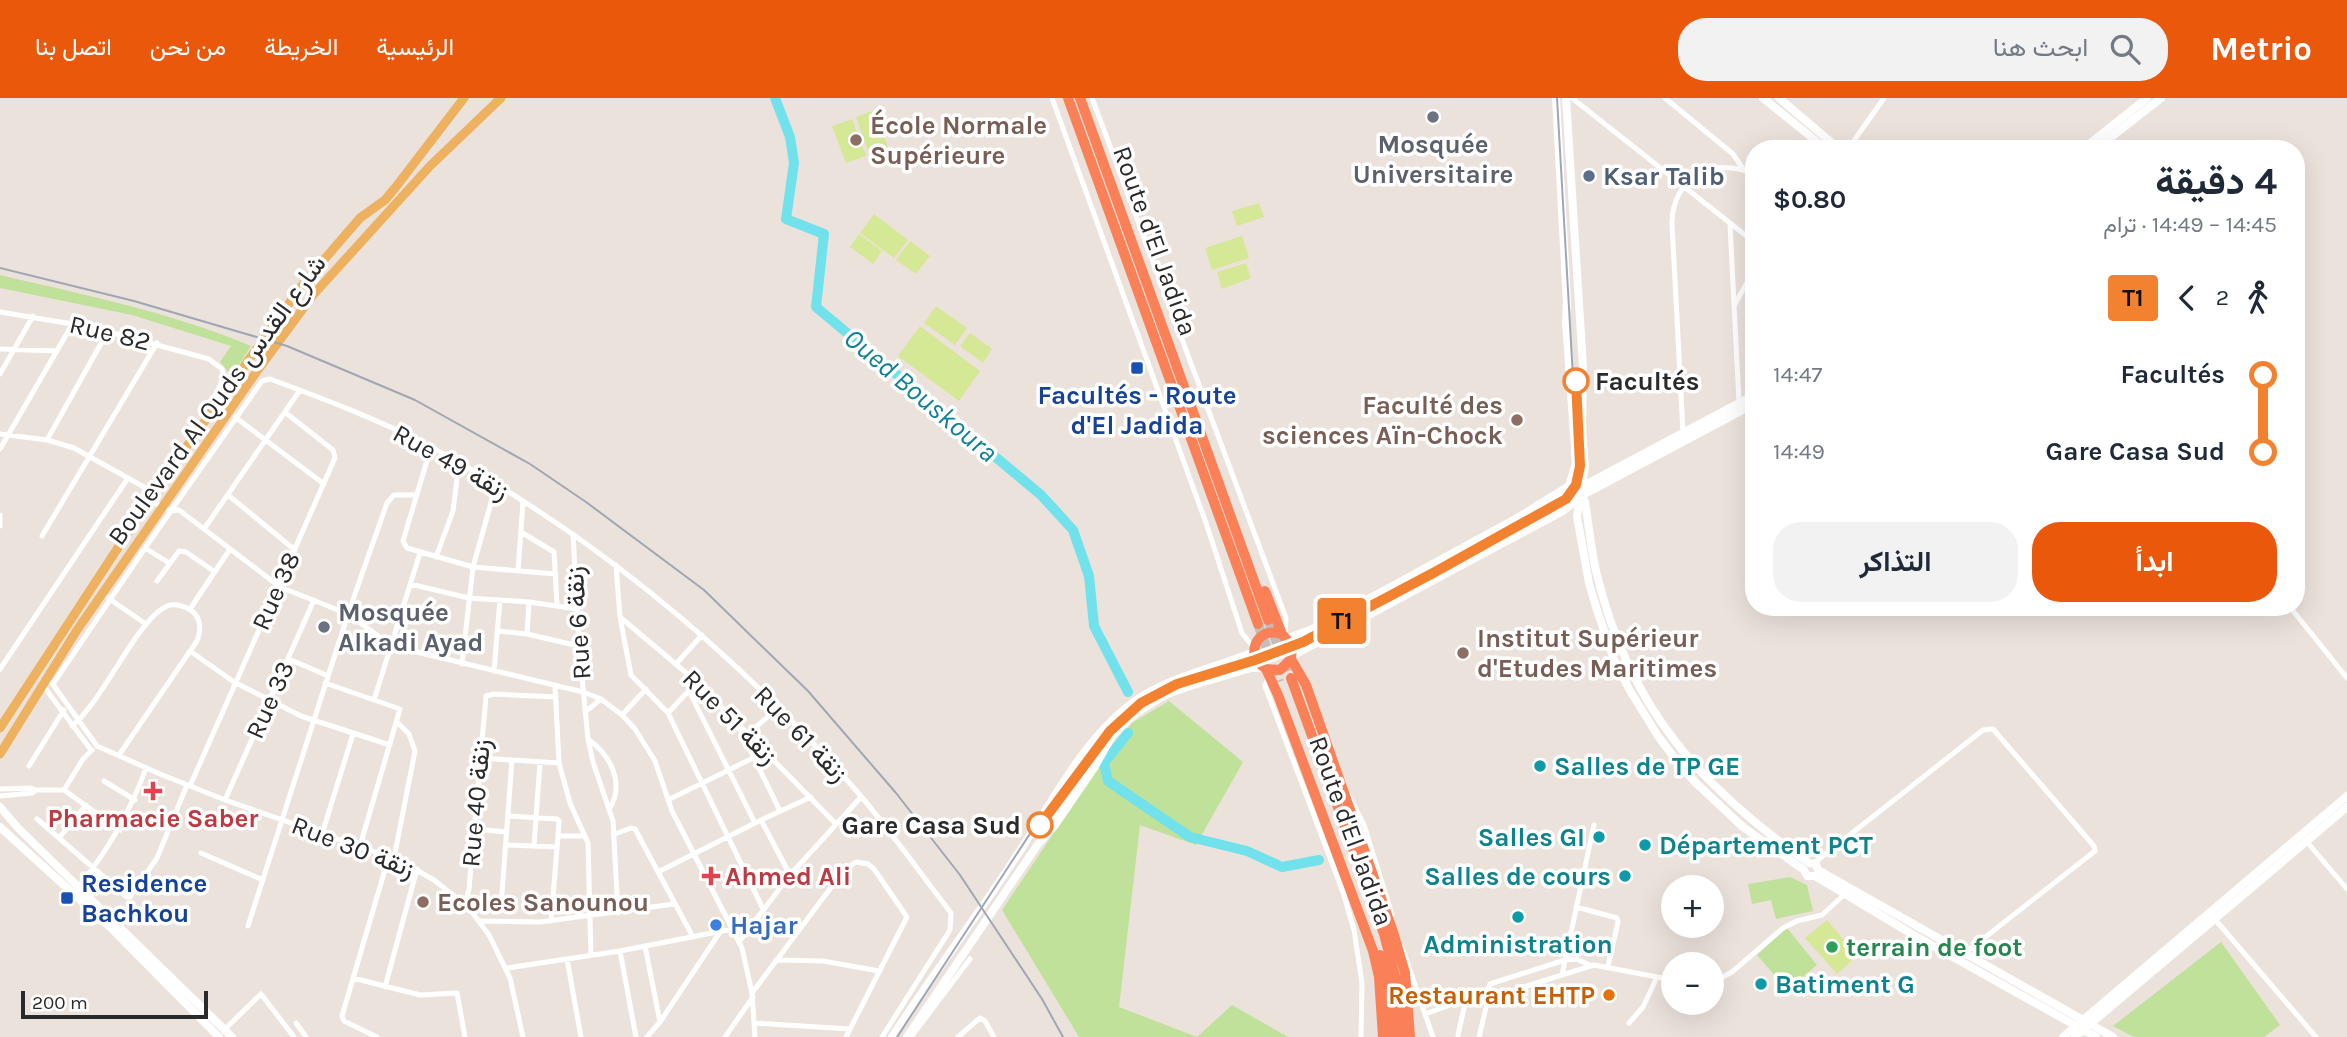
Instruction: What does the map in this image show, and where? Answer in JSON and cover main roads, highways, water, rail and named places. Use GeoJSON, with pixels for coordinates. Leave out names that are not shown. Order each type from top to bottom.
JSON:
{"type":"FeatureCollection","features":[{"type":"Feature","properties":{"kind":"highway","name":"Route d'El Jadida"},"geometry":{"type":"LineString","coordinates":[[1068,98],[1258,624]]}},
{"type":"Feature","properties":{"kind":"highway","name":"Route d'El Jadida"},"geometry":{"type":"LineString","coordinates":[[1080,98],[1268,620]]}},
{"type":"Feature","properties":{"kind":"highway","name":"Route d'El Jadida"},"geometry":{"type":"LineString","coordinates":[[1175,393],[1191,457],[1252,627],[1255,660],[1266,671],[1373,951],[1379,977],[1382,1037]]}},
{"type":"Feature","properties":{"kind":"highway","name":"Route d'El Jadida"},"geometry":{"type":"LineString","coordinates":[[1189,399],[1208,436],[1285,636]]}},
{"type":"Feature","properties":{"kind":"highway"},"geometry":{"type":"LineString","coordinates":[[1254,648],[1265,634],[1275,632],[1285,636],[1292,646],[1292,658],[1280,670],[1266,671]]}},
{"type":"Feature","properties":{"kind":"highway","name":"Route d'El Jadida"},"geometry":{"type":"LineString","coordinates":[[1292,658],[1306,685],[1401,956],[1407,989],[1410,1037]]}},
{"type":"Feature","properties":{"kind":"highway","name":"Route d'El Jadida"},"geometry":{"type":"LineString","coordinates":[[1291,678],[1393,963],[1401,1037]]}},
{"type":"Feature","properties":{"kind":"highway","name":"Route d'El Jadida"},"geometry":{"type":"LineString","coordinates":[[1279,682],[1377,946],[1387,980],[1390,1037]]}},
{"type":"Feature","properties":{"kind":"highway"},"geometry":{"type":"LineString","coordinates":[[1306,685],[1309,717],[1356,840],[1370,899]]}},
{"type":"Feature","properties":{"kind":"main road","name":"Boulevard Al Quds شارع القدس"},"geometry":{"type":"LineString","coordinates":[[0,728],[157,488],[303,284],[360,218],[385,200],[464,98]]}},
{"type":"Feature","properties":{"kind":"main road","name":"Boulevard Al Quds شارع القدس"},"geometry":{"type":"LineString","coordinates":[[0,754],[47,681],[167,510],[257,371],[313,295],[430,166],[501,98]]}},
{"type":"Feature","properties":{"kind":"waterway","name":"Oued Bouskoura"},"geometry":{"type":"LineString","coordinates":[[775,98],[790,137],[794,163],[786,219],[824,234],[816,307],[1041,495],[1073,530],[1089,576],[1094,626],[1128,692]]}},
{"type":"Feature","properties":{"kind":"waterway","name":"Oued Bouskoura"},"geometry":{"type":"LineString","coordinates":[[1128,733],[1104,763],[1108,781],[1190,837],[1247,851],[1282,867],[1319,860]]}},
{"type":"Feature","properties":{"kind":"tunnel"},"geometry":{"type":"LineString","coordinates":[[1268,620],[1291,678]]}},
{"type":"Feature","properties":{"kind":"tunnel"},"geometry":{"type":"LineString","coordinates":[[1258,624],[1279,682]]}},
{"type":"Feature","properties":{"kind":"tram line"},"geometry":{"type":"LineString","coordinates":[[897,1037],[1037,823],[1075,770],[1108,730],[1138,700],[1176,683],[1302,639],[1555,502],[1573,485],[1578,465],[1557,98]]}},
{"type":"Feature","properties":{"kind":"tram line","name":"T1"},"geometry":{"type":"LineString","coordinates":[[1040,825],[1110,731],[1141,703],[1177,684],[1303,642],[1566,499],[1576,485],[1580,466],[1576,381]]}},
{"type":"Feature","properties":{"kind":"railway"},"geometry":{"type":"LineString","coordinates":[[0,268],[134,301],[287,346],[415,400],[530,464],[586,502],[704,590],[808,691],[896,793],[960,875],[1042,999],[1063,1037]]}},
{"type":"Feature","properties":{"kind":"place","name":"Mosquée Universitaire"},"geometry":{"type":"Point","coordinates":[1433,117]}},
{"type":"Feature","properties":{"kind":"place","name":"École Normale Supérieure"},"geometry":{"type":"Point","coordinates":[856,140]}},
{"type":"Feature","properties":{"kind":"place","name":"Ksar Talib"},"geometry":{"type":"Point","coordinates":[1589,176]}},
{"type":"Feature","properties":{"kind":"place","name":"Facultés - Route d'El Jadida"},"geometry":{"type":"Point","coordinates":[1137,368]}},
{"type":"Feature","properties":{"kind":"place","name":"Facultés"},"geometry":{"type":"Point","coordinates":[1576,381]}},
{"type":"Feature","properties":{"kind":"place","name":"Faculté des sciences Aïn-Chock"},"geometry":{"type":"Point","coordinates":[1517,420]}},
{"type":"Feature","properties":{"kind":"place","name":"Mosquée Alkadi Ayad"},"geometry":{"type":"Point","coordinates":[324,627]}},
{"type":"Feature","properties":{"kind":"place","name":"Institut Supérieur d'Etudes Maritimes"},"geometry":{"type":"Point","coordinates":[1463,653]}},
{"type":"Feature","properties":{"kind":"place","name":"Salles de TP GE"},"geometry":{"type":"Point","coordinates":[1540,766]}},
{"type":"Feature","properties":{"kind":"place","name":"Pharmacie Saber"},"geometry":{"type":"Point","coordinates":[153,791]}},
{"type":"Feature","properties":{"kind":"place","name":"Gare Casa Sud"},"geometry":{"type":"Point","coordinates":[1040,825]}},
{"type":"Feature","properties":{"kind":"place","name":"Salles GI"},"geometry":{"type":"Point","coordinates":[1599,837]}},
{"type":"Feature","properties":{"kind":"place","name":"Département PCT"},"geometry":{"type":"Point","coordinates":[1645,845]}},
{"type":"Feature","properties":{"kind":"place","name":"Ahmed Ali"},"geometry":{"type":"Point","coordinates":[711,876]}},
{"type":"Feature","properties":{"kind":"place","name":"Salles de cours"},"geometry":{"type":"Point","coordinates":[1625,876]}},
{"type":"Feature","properties":{"kind":"place","name":"Residence Bachkou"},"geometry":{"type":"Point","coordinates":[67,898]}},
{"type":"Feature","properties":{"kind":"place","name":"Ecoles Sanounou"},"geometry":{"type":"Point","coordinates":[423,902]}},
{"type":"Feature","properties":{"kind":"place","name":"Administration"},"geometry":{"type":"Point","coordinates":[1518,917]}},
{"type":"Feature","properties":{"kind":"place","name":"Hajar"},"geometry":{"type":"Point","coordinates":[716,925]}},
{"type":"Feature","properties":{"kind":"place","name":"terrain de foot"},"geometry":{"type":"Point","coordinates":[1832,947]}},
{"type":"Feature","properties":{"kind":"place","name":"Batiment G"},"geometry":{"type":"Point","coordinates":[1761,984]}},
{"type":"Feature","properties":{"kind":"place","name":"Restaurant EHTP"},"geometry":{"type":"Point","coordinates":[1609,995]}}]}
